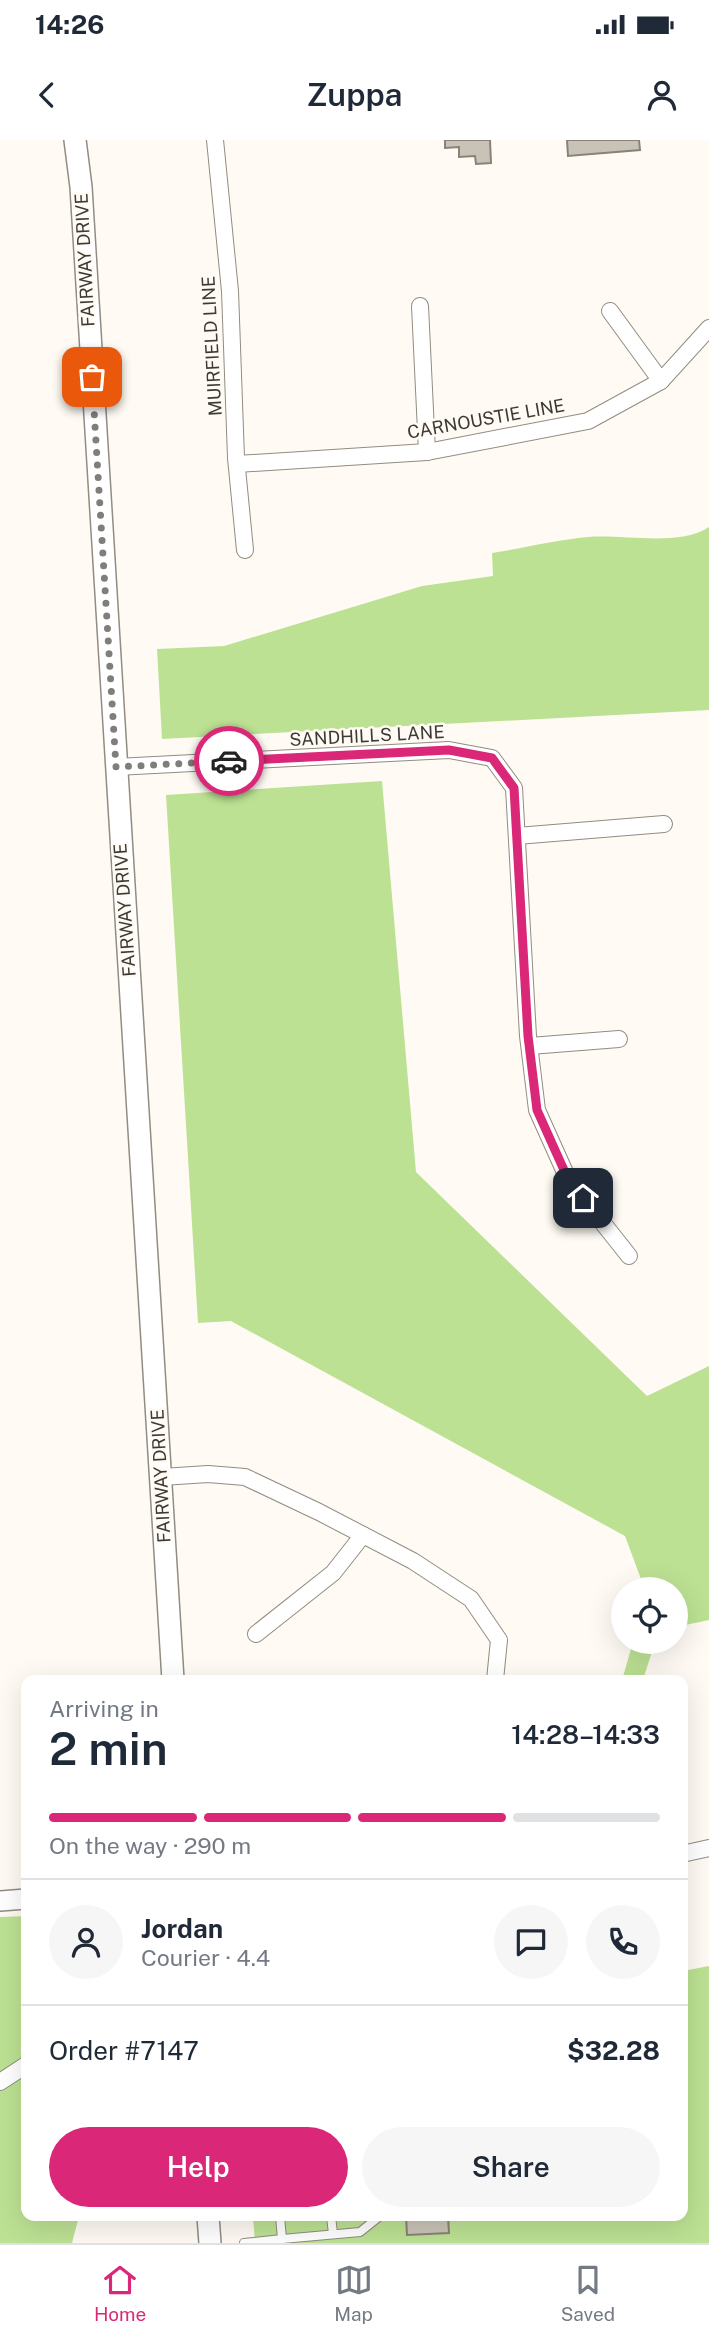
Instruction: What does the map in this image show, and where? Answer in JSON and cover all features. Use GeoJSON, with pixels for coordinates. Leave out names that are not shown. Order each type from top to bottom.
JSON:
{"type":"FeatureCollection","features":[{"type":"Feature","properties":{"kind":"main road","name":"FAIRWAY DRIVE"},"geometry":{"type":"LineString","coordinates":[[75,140],[81,187],[173,1675]]}},
{"type":"Feature","properties":{"kind":"main road"},"geometry":{"type":"LineString","coordinates":[[208,2221],[210,2243]]}},
{"type":"Feature","properties":{"kind":"street","name":"MUIRFIELD LINE"},"geometry":{"type":"LineString","coordinates":[[215,140],[230,291],[237,464],[245,550]]}},
{"type":"Feature","properties":{"kind":"street"},"geometry":{"type":"LineString","coordinates":[[420,306],[427,452]]}},
{"type":"Feature","properties":{"kind":"street"},"geometry":{"type":"LineString","coordinates":[[610,311],[661,381]]}},
{"type":"Feature","properties":{"kind":"street","name":"CARNOUSTIE LINE"},"geometry":{"type":"LineString","coordinates":[[237,464],[427,452],[588,421],[661,381],[709,328]]}},
{"type":"Feature","properties":{"kind":"street","name":"SANDHILLS LANE"},"geometry":{"type":"LineString","coordinates":[[116,767],[449,750],[492,758],[514,788],[530,1046],[537,1110],[568,1179],[629,1256]]}},
{"type":"Feature","properties":{"kind":"street"},"geometry":{"type":"LineString","coordinates":[[517,836],[664,824]]}},
{"type":"Feature","properties":{"kind":"street"},"geometry":{"type":"LineString","coordinates":[[530,1046],[619,1039]]}},
{"type":"Feature","properties":{"kind":"street"},"geometry":{"type":"LineString","coordinates":[[162,1477],[208,1474],[245,1477],[413,1561],[471,1599],[499,1640],[496,1675]]}},
{"type":"Feature","properties":{"kind":"street"},"geometry":{"type":"LineString","coordinates":[[256,1634],[333,1573],[363,1535]]}},
{"type":"Feature","properties":{"kind":"street"},"geometry":{"type":"LineString","coordinates":[[688,1853],[709,1848]]}},
{"type":"Feature","properties":{"kind":"street"},"geometry":{"type":"LineString","coordinates":[[0,1901],[21,1899]]}},
{"type":"Feature","properties":{"kind":"street"},"geometry":{"type":"LineString","coordinates":[[0,2082],[21,2068]]}},
{"type":"Feature","properties":{"kind":"lane"},"geometry":{"type":"LineString","coordinates":[[280,2221],[282,2239]]}},
{"type":"Feature","properties":{"kind":"lane"},"geometry":{"type":"LineString","coordinates":[[332,2221],[333,2234]]}},
{"type":"Feature","properties":{"kind":"lane"},"geometry":{"type":"LineString","coordinates":[[244,2243],[360,2232],[374,2221]]}},
{"type":"Feature","properties":{"kind":"green space"},"geometry":{"type":"Polygon","coordinates":[[[709,527],[709,710],[162,739],[157,649],[224,646],[422,586],[493,576],[492,553],[588,537],[682,537],[709,527]]]}},
{"type":"Feature","properties":{"kind":"green space"},"geometry":{"type":"Polygon","coordinates":[[[382,781],[416,1172],[647,1396],[709,1366],[709,1620],[688,1624],[688,1577],[640,1577],[625,1536],[231,1321],[198,1323],[166,795],[382,781]]]}},
{"type":"Feature","properties":{"kind":"green space"},"geometry":{"type":"Polygon","coordinates":[[[630,1654],[651,1654],[645,1675],[623,1675],[630,1654]]]}},
{"type":"Feature","properties":{"kind":"green space"},"geometry":{"type":"Polygon","coordinates":[[[21,1916],[21,2221],[78,2221],[72,2243],[0,2243],[0,1917],[21,1916]]]}},
{"type":"Feature","properties":{"kind":"green space"},"geometry":{"type":"Polygon","coordinates":[[[709,1966],[709,2243],[255,2243],[253,2221],[688,2221],[688,1970],[709,1966]]]}},
{"type":"Feature","properties":{"kind":"building"},"geometry":{"type":"Polygon","coordinates":[[[445,140],[490,140],[491,163],[476,164],[475,156],[459,157],[459,147],[445,148],[445,140]]]}},
{"type":"Feature","properties":{"kind":"building"},"geometry":{"type":"Polygon","coordinates":[[[567,140],[639,140],[640,150],[568,156],[567,140]]]}},
{"type":"Feature","properties":{"kind":"building"},"geometry":{"type":"Polygon","coordinates":[[[406,2221],[448,2221],[449,2233],[407,2235],[406,2221]]]}},
{"type":"Feature","properties":{"kind":"way so far"},"geometry":{"type":"LineString","coordinates":[[92,377],[116,767],[229,761]]}},
{"type":"Feature","properties":{"kind":"route"},"geometry":{"type":"LineString","coordinates":[[229,761],[449,750],[492,758],[514,788],[528,1036],[537,1110],[568,1179],[583,1198]]}}]}
